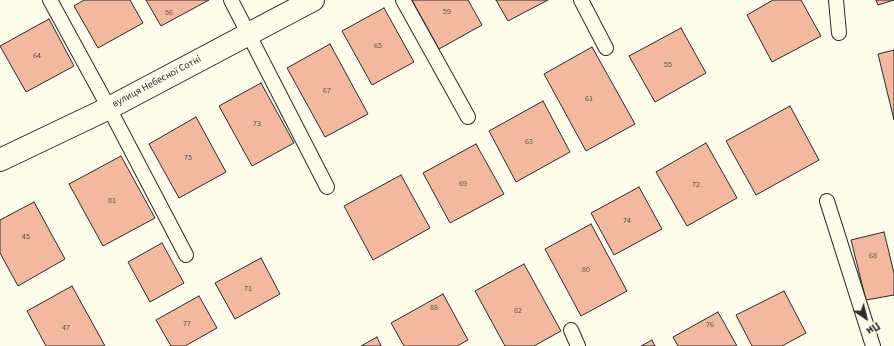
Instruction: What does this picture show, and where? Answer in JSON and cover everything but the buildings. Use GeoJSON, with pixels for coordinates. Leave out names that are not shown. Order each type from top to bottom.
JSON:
{"type":"FeatureCollection","features":[{"type":"Feature","properties":{"kind":"street","name":"вулиця Небесної Сотні"},"geometry":{"type":"LineString","coordinates":[[0,160],[109,108],[313,0]]}},
{"type":"Feature","properties":{"kind":"lane"},"geometry":{"type":"LineString","coordinates":[[50,0],[109,108],[186,255]]}},
{"type":"Feature","properties":{"kind":"lane"},"geometry":{"type":"LineString","coordinates":[[231,0],[327,187]]}},
{"type":"Feature","properties":{"kind":"lane"},"geometry":{"type":"LineString","coordinates":[[403,0],[468,117]]}},
{"type":"Feature","properties":{"kind":"lane"},"geometry":{"type":"LineString","coordinates":[[580,0],[606,48]]}},
{"type":"Feature","properties":{"kind":"lane"},"geometry":{"type":"LineString","coordinates":[[836,0],[839,33]]}},
{"type":"Feature","properties":{"kind":"lane"},"geometry":{"type":"LineString","coordinates":[[827,201],[873,346]]}},
{"type":"Feature","properties":{"kind":"lane"},"geometry":{"type":"LineString","coordinates":[[571,330],[578,346]]}}]}
